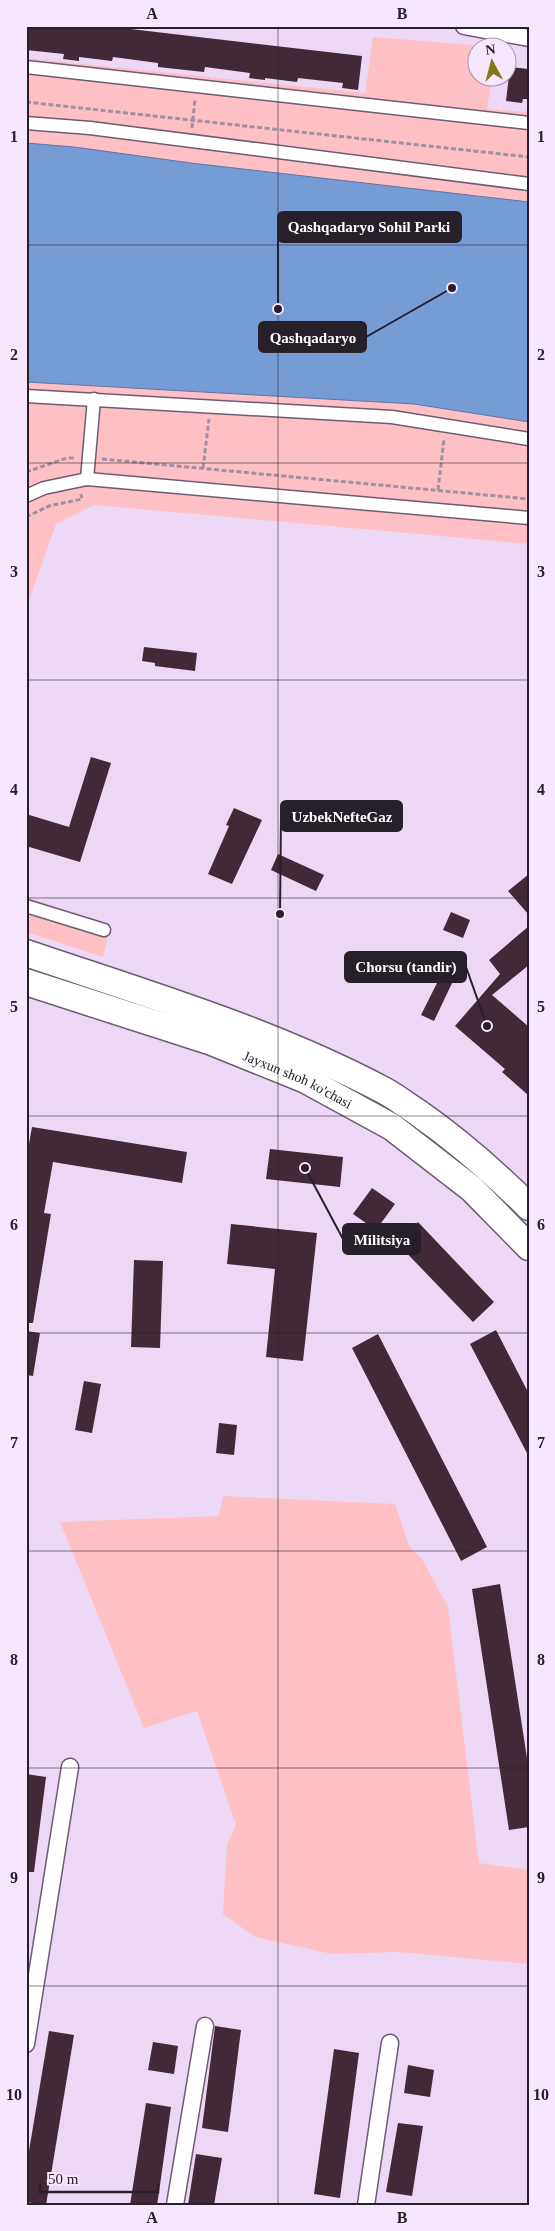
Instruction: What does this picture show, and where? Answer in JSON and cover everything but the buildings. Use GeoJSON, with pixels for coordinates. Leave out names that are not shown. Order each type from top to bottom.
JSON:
{"type":"FeatureCollection","features":[{"type":"Feature","properties":{"kind":"highway","name":"Jayxun shoh ko'chasi"},"geometry":{"type":"LineString","coordinates":[[26,953],[224,1021],[315,1058],[387,1092],[441,1129],[496,1174],[529,1207]]}},
{"type":"Feature","properties":{"kind":"highway","name":"Jayxun shoh ko'chasi"},"geometry":{"type":"LineString","coordinates":[[26,982],[212,1042],[306,1080],[392,1127],[472,1189],[529,1247]]}},
{"type":"Feature","properties":{"kind":"street"},"geometry":{"type":"LineString","coordinates":[[464,26],[529,38]]}},
{"type":"Feature","properties":{"kind":"street"},"geometry":{"type":"LineString","coordinates":[[26,67],[529,122]]}},
{"type":"Feature","properties":{"kind":"street"},"geometry":{"type":"LineString","coordinates":[[26,123],[90,128],[529,184]]}},
{"type":"Feature","properties":{"kind":"street"},"geometry":{"type":"LineString","coordinates":[[26,396],[392,417],[529,439]]}},
{"type":"Feature","properties":{"kind":"street"},"geometry":{"type":"LineString","coordinates":[[84,480],[89,458],[94,400]]}},
{"type":"Feature","properties":{"kind":"street"},"geometry":{"type":"LineString","coordinates":[[26,496],[44,488],[84,480],[529,518]]}},
{"type":"Feature","properties":{"kind":"street"},"geometry":{"type":"LineString","coordinates":[[26,906],[104,930]]}},
{"type":"Feature","properties":{"kind":"street"},"geometry":{"type":"LineString","coordinates":[[26,2044],[70,1767]]}},
{"type":"Feature","properties":{"kind":"street"},"geometry":{"type":"LineString","coordinates":[[175,2205],[205,2026]]}},
{"type":"Feature","properties":{"kind":"street"},"geometry":{"type":"LineString","coordinates":[[366,2205],[390,2043]]}},
{"type":"Feature","properties":{"kind":"path"},"geometry":{"type":"LineString","coordinates":[[191,141],[196,86]]}},
{"type":"Feature","properties":{"kind":"path"},"geometry":{"type":"LineString","coordinates":[[26,102],[529,157]]}},
{"type":"Feature","properties":{"kind":"path"},"geometry":{"type":"LineString","coordinates":[[204,468],[211,406]]}},
{"type":"Feature","properties":{"kind":"path"},"geometry":{"type":"LineString","coordinates":[[438,490],[445,426]]}},
{"type":"Feature","properties":{"kind":"path"},"geometry":{"type":"LineString","coordinates":[[26,472],[67,458],[89,458],[529,499]]}},
{"type":"Feature","properties":{"kind":"path"},"geometry":{"type":"LineString","coordinates":[[26,517],[49,506],[82,499],[84,480]]}},
{"type":"Feature","properties":{"kind":"shaded area"},"geometry":{"type":"Polygon","coordinates":[[[373,37],[468,45],[468,88],[490,88],[487,109],[529,112],[529,544],[94,505],[56,524],[26,609],[26,58],[365,93],[373,37]]]}},
{"type":"Feature","properties":{"kind":"shaded area"},"geometry":{"type":"Polygon","coordinates":[[[26,897],[110,925],[103,957],[26,932],[26,897]]]}},
{"type":"Feature","properties":{"kind":"shaded area"},"geometry":{"type":"Polygon","coordinates":[[[223,1496],[395,1504],[409,1546],[422,1559],[448,1607],[479,1863],[529,1870],[529,1964],[398,1952],[332,1954],[255,1937],[223,1914],[227,1844],[236,1825],[197,1711],[144,1728],[60,1522],[219,1516],[223,1496]]]}},
{"type":"Feature","properties":{"kind":"water"},"geometry":{"type":"Polygon","coordinates":[[[26,143],[74,147],[191,163],[529,202],[529,422],[414,404],[26,382],[26,143]]]}},
{"type":"Feature","properties":{"kind":"place","name":"Qashqadaryo"},"geometry":{"type":"Point","coordinates":[452,288]}},
{"type":"Feature","properties":{"kind":"place","name":"Qashqadaryo Sohil Parki"},"geometry":{"type":"Point","coordinates":[278,309]}},
{"type":"Feature","properties":{"kind":"place","name":"UzbekNefteGaz"},"geometry":{"type":"Point","coordinates":[280,914]}},
{"type":"Feature","properties":{"kind":"place","name":"Chorsu (tandir)"},"geometry":{"type":"Point","coordinates":[487,1026]}},
{"type":"Feature","properties":{"kind":"place","name":"Militsiya"},"geometry":{"type":"Point","coordinates":[305,1168]}}]}
